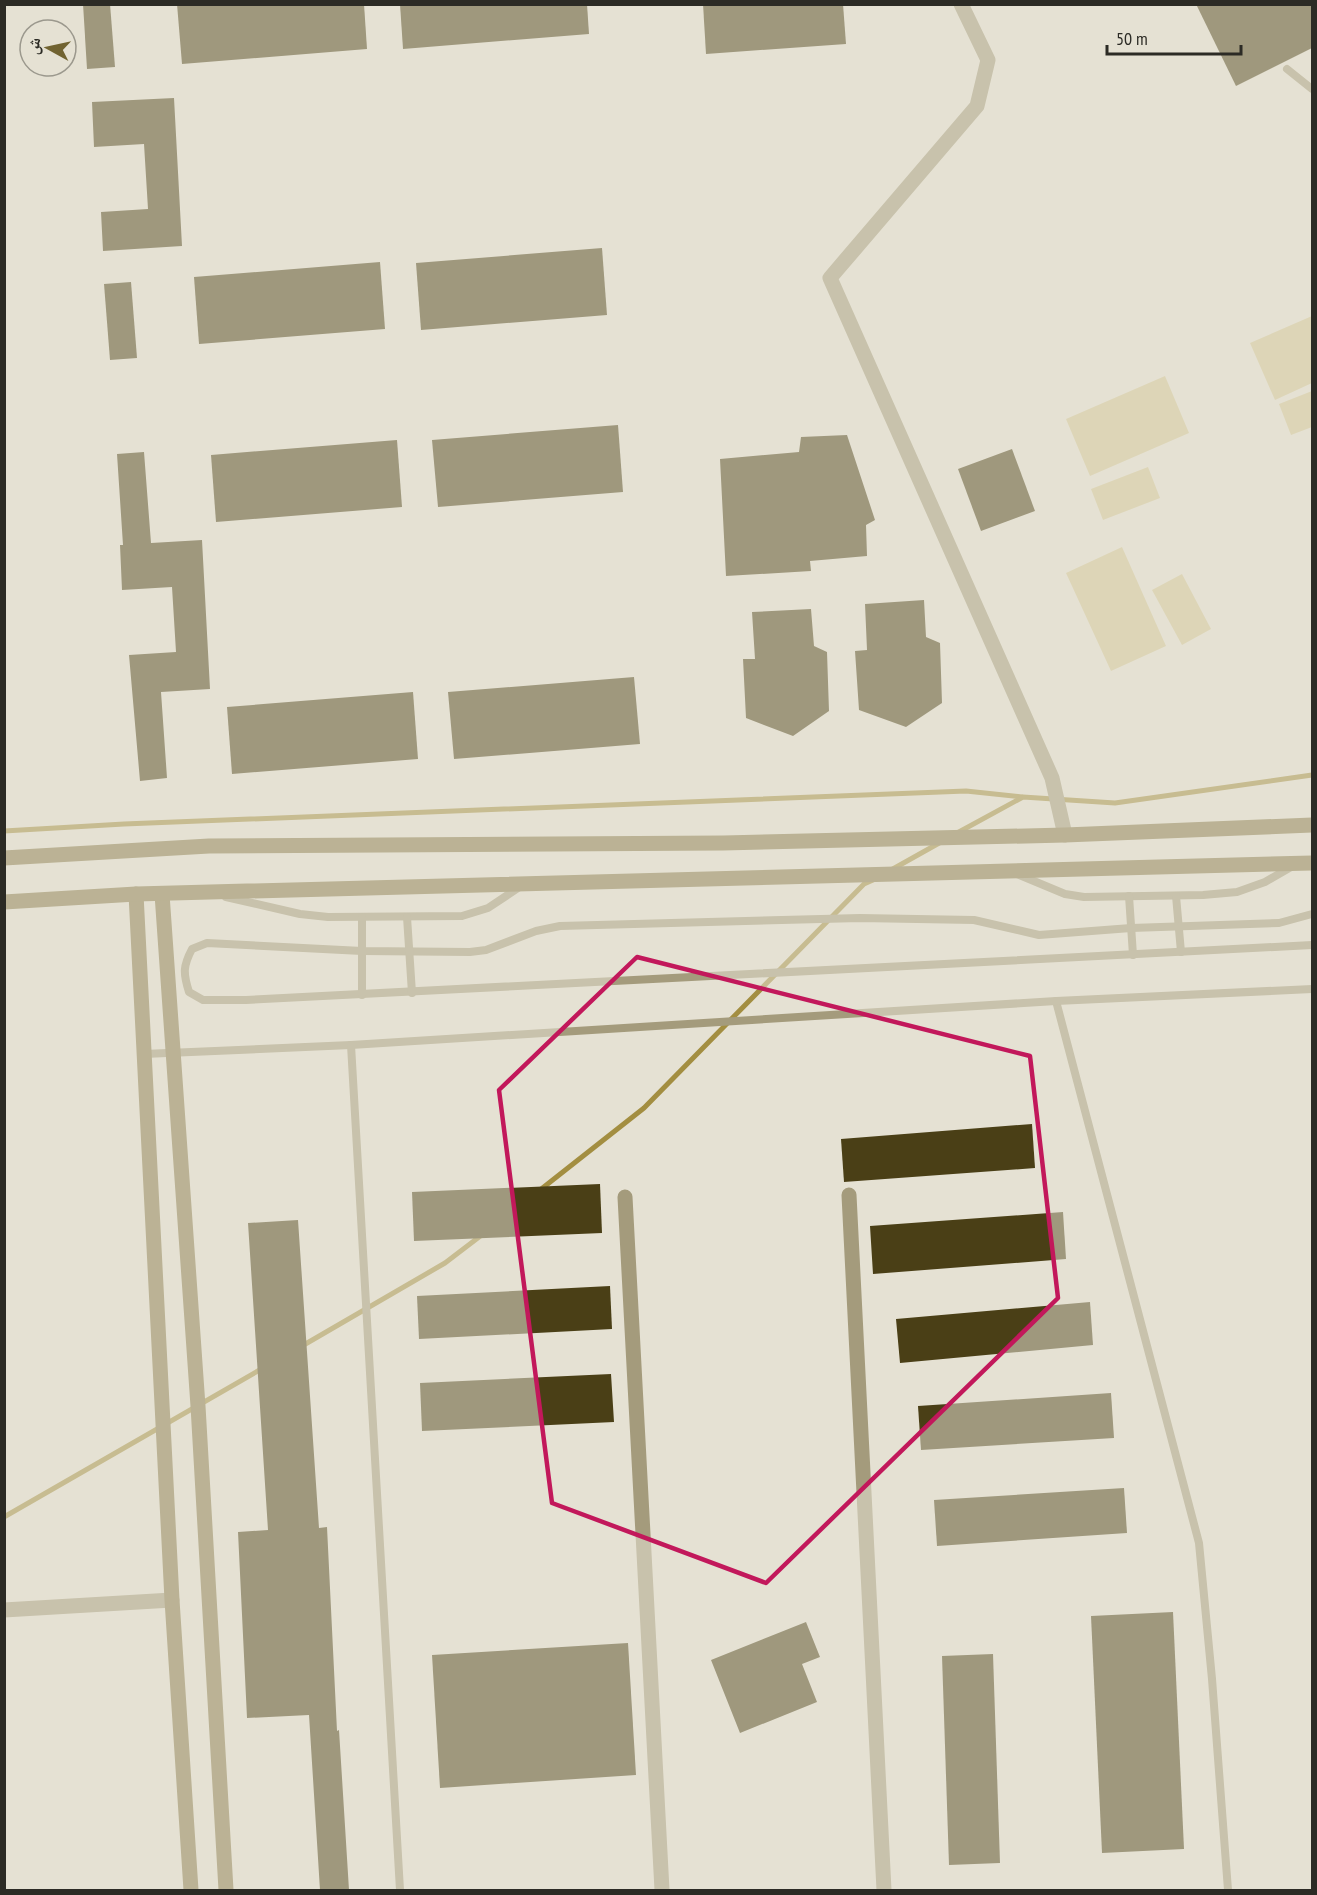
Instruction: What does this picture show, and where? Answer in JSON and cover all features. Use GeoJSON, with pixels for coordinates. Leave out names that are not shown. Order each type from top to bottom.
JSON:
{"type":"FeatureCollection","features":[{"type":"Feature","properties":{"kind":"street"},"geometry":{"type":"LineString","coordinates":[[961,4],[988,60],[977,106],[830,278],[1052,778],[1065,835]]}},
{"type":"Feature","properties":{"kind":"street"},"geometry":{"type":"LineString","coordinates":[[4,858],[208,846],[723,843],[1065,835],[1312,825]]}},
{"type":"Feature","properties":{"kind":"street"},"geometry":{"type":"LineString","coordinates":[[4,902],[136,894],[1312,863]]}},
{"type":"Feature","properties":{"kind":"street"},"geometry":{"type":"LineString","coordinates":[[136,894],[172,1600],[191,1890]]}},
{"type":"Feature","properties":{"kind":"street"},"geometry":{"type":"LineString","coordinates":[[162,894],[199,1417],[226,1890]]}},
{"type":"Feature","properties":{"kind":"street"},"geometry":{"type":"LineString","coordinates":[[849,1195],[884,1890]]}},
{"type":"Feature","properties":{"kind":"street"},"geometry":{"type":"LineString","coordinates":[[625,1197],[662,1890]]}},
{"type":"Feature","properties":{"kind":"street"},"geometry":{"type":"LineString","coordinates":[[4,1610],[172,1600]]}},
{"type":"Feature","properties":{"kind":"lane"},"geometry":{"type":"LineString","coordinates":[[1287,69],[1312,89]]}},
{"type":"Feature","properties":{"kind":"lane"},"geometry":{"type":"LineString","coordinates":[[1011,871],[1065,894],[1084,897],[1176,896],[1237,892],[1265,882],[1296,864]]}},
{"type":"Feature","properties":{"kind":"lane"},"geometry":{"type":"LineString","coordinates":[[208,892],[300,914],[362,917],[462,916],[488,908],[524,884]]}},
{"type":"Feature","properties":{"kind":"lane"},"geometry":{"type":"LineString","coordinates":[[1128,896],[1132,955]]}},
{"type":"Feature","properties":{"kind":"lane"},"geometry":{"type":"LineString","coordinates":[[1176,896],[1181,952]]}},
{"type":"Feature","properties":{"kind":"lane"},"geometry":{"type":"LineString","coordinates":[[1312,914],[1279,923],[1131,928],[1039,935],[974,920],[860,918],[571,926],[536,931],[486,950],[470,952],[362,951],[207,944],[192,949],[185,962],[184,977],[189,992],[203,1000],[412,993],[1312,945]]}},
{"type":"Feature","properties":{"kind":"lane"},"geometry":{"type":"LineString","coordinates":[[362,917],[363,995]]}},
{"type":"Feature","properties":{"kind":"lane"},"geometry":{"type":"LineString","coordinates":[[407,917],[412,993]]}},
{"type":"Feature","properties":{"kind":"lane"},"geometry":{"type":"LineString","coordinates":[[144,1054],[351,1045],[1056,1001],[1312,988]]}},
{"type":"Feature","properties":{"kind":"lane"},"geometry":{"type":"LineString","coordinates":[[1056,1001],[1199,1543],[1228,1890]]}},
{"type":"Feature","properties":{"kind":"lane"},"geometry":{"type":"LineString","coordinates":[[351,1045],[400,1890]]}},
{"type":"Feature","properties":{"kind":"highlighted area"},"geometry":{"type":"Polygon","coordinates":[[[637,957],[1030,1056],[1058,1298],[766,1583],[552,1503],[499,1090],[637,957]]]}},
{"type":"Feature","properties":{"kind":"shaded area"},"geometry":{"type":"Polygon","coordinates":[[[1312,316],[1312,383],[1275,400],[1250,343],[1312,316]]]}},
{"type":"Feature","properties":{"kind":"shaded area"},"geometry":{"type":"Polygon","coordinates":[[[1165,376],[1189,433],[1090,476],[1066,419],[1165,376]]]}},
{"type":"Feature","properties":{"kind":"shaded area"},"geometry":{"type":"Polygon","coordinates":[[[1312,391],[1312,427],[1291,435],[1279,404],[1312,391]]]}},
{"type":"Feature","properties":{"kind":"shaded area"},"geometry":{"type":"Polygon","coordinates":[[[1148,467],[1160,498],[1103,520],[1091,489],[1148,467]]]}},
{"type":"Feature","properties":{"kind":"shaded area"},"geometry":{"type":"Polygon","coordinates":[[[1122,547],[1166,646],[1111,671],[1066,573],[1122,547]]]}},
{"type":"Feature","properties":{"kind":"shaded area"},"geometry":{"type":"Polygon","coordinates":[[[1182,574],[1211,629],[1182,645],[1152,590],[1182,574]]]}},
{"type":"Feature","properties":{"kind":"building"},"geometry":{"type":"Polygon","coordinates":[[[83,4],[110,4],[115,67],[87,69],[83,4]]]}},
{"type":"Feature","properties":{"kind":"building"},"geometry":{"type":"Polygon","coordinates":[[[177,4],[364,4],[367,49],[182,64],[177,4]]]}},
{"type":"Feature","properties":{"kind":"building"},"geometry":{"type":"Polygon","coordinates":[[[400,4],[587,4],[589,34],[403,49],[400,4]]]}},
{"type":"Feature","properties":{"kind":"building"},"geometry":{"type":"Polygon","coordinates":[[[703,4],[843,4],[846,44],[706,54],[703,4]]]}},
{"type":"Feature","properties":{"kind":"building"},"geometry":{"type":"Polygon","coordinates":[[[1196,4],[1312,4],[1312,48],[1236,86],[1196,4]]]}},
{"type":"Feature","properties":{"kind":"building"},"geometry":{"type":"Polygon","coordinates":[[[174,98],[182,246],[103,251],[101,212],[148,209],[144,144],[94,147],[92,102],[174,98]]]}},
{"type":"Feature","properties":{"kind":"building"},"geometry":{"type":"Polygon","coordinates":[[[602,248],[607,315],[421,330],[416,263],[602,248]]]}},
{"type":"Feature","properties":{"kind":"building"},"geometry":{"type":"Polygon","coordinates":[[[380,262],[385,329],[199,344],[194,277],[380,262]]]}},
{"type":"Feature","properties":{"kind":"building"},"geometry":{"type":"Polygon","coordinates":[[[131,282],[137,358],[110,360],[104,284],[131,282]]]}},
{"type":"Feature","properties":{"kind":"building"},"geometry":{"type":"Polygon","coordinates":[[[618,425],[623,492],[438,507],[432,440],[618,425]]]}},
{"type":"Feature","properties":{"kind":"building"},"geometry":{"type":"Polygon","coordinates":[[[847,435],[875,520],[866,525],[867,556],[810,561],[811,571],[726,576],[720,459],[799,452],[801,437],[847,435]]]}},
{"type":"Feature","properties":{"kind":"building"},"geometry":{"type":"Polygon","coordinates":[[[397,440],[402,507],[216,522],[211,455],[397,440]]]}},
{"type":"Feature","properties":{"kind":"building"},"geometry":{"type":"Polygon","coordinates":[[[1012,449],[1035,511],[981,531],[958,469],[1012,449]]]}},
{"type":"Feature","properties":{"kind":"building"},"geometry":{"type":"Polygon","coordinates":[[[144,452],[151,543],[202,540],[210,689],[161,692],[167,778],[140,781],[129,655],[176,652],[172,587],[122,590],[120,545],[123,545],[117,454],[144,452]]]}},
{"type":"Feature","properties":{"kind":"building"},"geometry":{"type":"Polygon","coordinates":[[[924,600],[926,637],[940,643],[942,703],[906,727],[859,710],[855,651],[867,650],[865,604],[924,600]]]}},
{"type":"Feature","properties":{"kind":"building"},"geometry":{"type":"Polygon","coordinates":[[[811,609],[814,646],[827,652],[829,711],[793,736],[746,718],[743,659],[755,659],[752,612],[811,609]]]}},
{"type":"Feature","properties":{"kind":"building"},"geometry":{"type":"Polygon","coordinates":[[[634,677],[640,744],[454,759],[448,692],[634,677]]]}},
{"type":"Feature","properties":{"kind":"building"},"geometry":{"type":"Polygon","coordinates":[[[413,692],[418,759],[232,774],[227,707],[413,692]]]}},
{"type":"Feature","properties":{"kind":"building"},"geometry":{"type":"Polygon","coordinates":[[[1032,1124],[1035,1168],[844,1182],[841,1139],[1032,1124]]]}},
{"type":"Feature","properties":{"kind":"building"},"geometry":{"type":"Polygon","coordinates":[[[600,1184],[602,1233],[414,1241],[412,1192],[600,1184]]]}},
{"type":"Feature","properties":{"kind":"building"},"geometry":{"type":"Polygon","coordinates":[[[1063,1212],[1066,1259],[873,1274],[870,1226],[1063,1212]]]}},
{"type":"Feature","properties":{"kind":"building"},"geometry":{"type":"Polygon","coordinates":[[[298,1220],[319,1528],[327,1527],[337,1731],[339,1730],[349,1890],[320,1890],[309,1715],[247,1718],[238,1532],[268,1530],[248,1223],[298,1220]]]}},
{"type":"Feature","properties":{"kind":"building"},"geometry":{"type":"Polygon","coordinates":[[[610,1286],[612,1329],[419,1339],[417,1296],[610,1286]]]}},
{"type":"Feature","properties":{"kind":"building"},"geometry":{"type":"Polygon","coordinates":[[[1090,1302],[1093,1345],[900,1363],[896,1319],[1090,1302]]]}},
{"type":"Feature","properties":{"kind":"building"},"geometry":{"type":"Polygon","coordinates":[[[611,1374],[614,1422],[422,1431],[420,1383],[611,1374]]]}},
{"type":"Feature","properties":{"kind":"building"},"geometry":{"type":"Polygon","coordinates":[[[1111,1393],[1114,1438],[921,1450],[918,1406],[1111,1393]]]}},
{"type":"Feature","properties":{"kind":"building"},"geometry":{"type":"Polygon","coordinates":[[[1124,1488],[1127,1533],[937,1546],[934,1500],[1124,1488]]]}},
{"type":"Feature","properties":{"kind":"building"},"geometry":{"type":"Polygon","coordinates":[[[1173,1612],[1184,1849],[1102,1853],[1091,1616],[1173,1612]]]}},
{"type":"Feature","properties":{"kind":"building"},"geometry":{"type":"Polygon","coordinates":[[[806,1622],[820,1657],[802,1664],[817,1702],[740,1733],[711,1660],[806,1622]]]}},
{"type":"Feature","properties":{"kind":"building"},"geometry":{"type":"Polygon","coordinates":[[[628,1643],[636,1775],[440,1788],[432,1655],[628,1643]]]}},
{"type":"Feature","properties":{"kind":"building"},"geometry":{"type":"Polygon","coordinates":[[[993,1654],[1000,1863],[949,1865],[942,1656],[993,1654]]]}},
{"type":"Feature","properties":{"kind":"waterway"},"geometry":{"type":"LineString","coordinates":[[957,833],[1023,797],[1115,803],[1312,775]]}},
{"type":"Feature","properties":{"kind":"waterway"},"geometry":{"type":"LineString","coordinates":[[4,831],[124,824],[966,791],[1022,797]]}},
{"type":"Feature","properties":{"kind":"waterway"},"geometry":{"type":"LineString","coordinates":[[891,870],[941,842]]}},
{"type":"Feature","properties":{"kind":"waterway"},"geometry":{"type":"LineString","coordinates":[[540,1190],[644,1108],[864,884],[873,880]]}},
{"type":"Feature","properties":{"kind":"waterway"},"geometry":{"type":"LineString","coordinates":[[302,1346],[445,1263],[483,1234]]}},
{"type":"Feature","properties":{"kind":"waterway"},"geometry":{"type":"LineString","coordinates":[[4,1517],[263,1368]]}}]}
